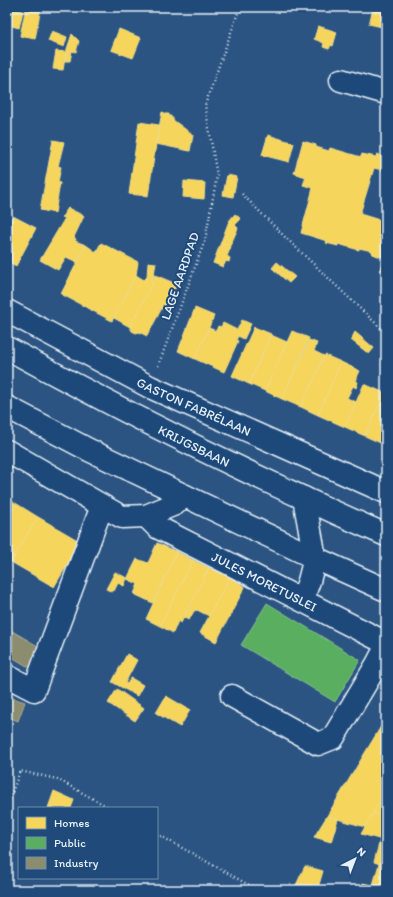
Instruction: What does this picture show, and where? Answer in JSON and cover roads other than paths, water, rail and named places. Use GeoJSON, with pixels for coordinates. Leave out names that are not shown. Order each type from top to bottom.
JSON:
{"type":"FeatureCollection","features":[{"type":"Feature","properties":{"kind":"street"},"geometry":{"type":"LineString","coordinates":[[341,80],[386,93]]}},
{"type":"Feature","properties":{"kind":"street","name":"GASTON FABRÉLAAN"},"geometry":{"type":"LineString","coordinates":[[7,311],[150,388],[386,492]]}},
{"type":"Feature","properties":{"kind":"street","name":"KRIJGSBAAN"},"geometry":{"type":"LineString","coordinates":[[7,348],[67,381],[204,451],[386,535]]}},
{"type":"Feature","properties":{"kind":"street"},"geometry":{"type":"LineString","coordinates":[[7,407],[89,450],[315,558],[386,590]]}},
{"type":"Feature","properties":{"kind":"street"},"geometry":{"type":"LineString","coordinates":[[7,451],[122,517],[146,516],[176,504],[185,496]]}},
{"type":"Feature","properties":{"kind":"street"},"geometry":{"type":"LineString","coordinates":[[302,600],[315,558],[304,498]]}},
{"type":"Feature","properties":{"kind":"street"},"geometry":{"type":"LineString","coordinates":[[7,676],[34,690],[102,506]]}},
{"type":"Feature","properties":{"kind":"street","name":"JULES MORETUSLEI"},"geometry":{"type":"LineString","coordinates":[[146,516],[157,527],[386,643]]}},
{"type":"Feature","properties":{"kind":"street"},"geometry":{"type":"LineString","coordinates":[[232,696],[318,744],[333,738],[386,647]]}}]}
